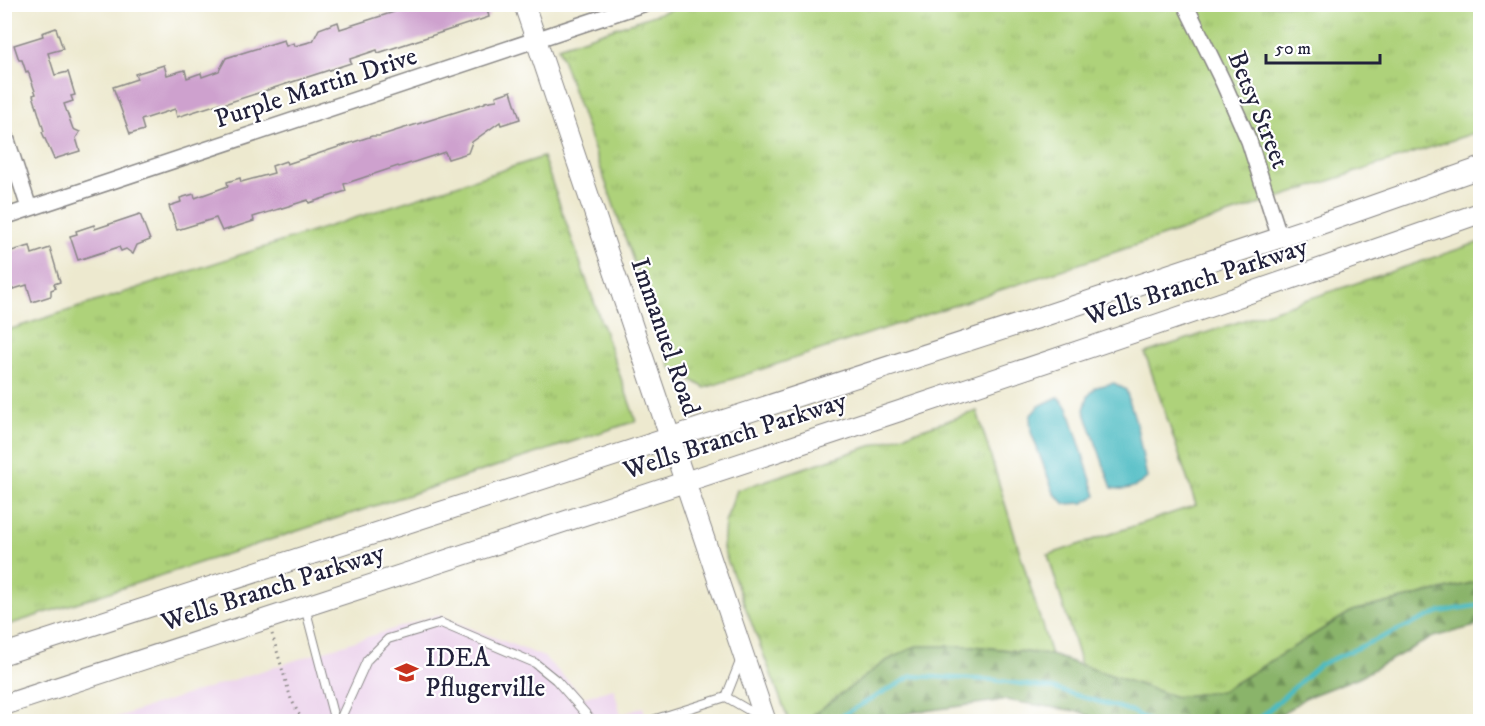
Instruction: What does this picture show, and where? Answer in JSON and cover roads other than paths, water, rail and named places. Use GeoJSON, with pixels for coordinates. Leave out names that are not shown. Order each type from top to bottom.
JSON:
{"type":"FeatureCollection","features":[{"type":"Feature","properties":{"kind":"street","name":"Immanuel Road"},"geometry":{"type":"LineString","coordinates":[[524,4],[766,721]]}},
{"type":"Feature","properties":{"kind":"street","name":"Purple Martin Drive"},"geometry":{"type":"LineString","coordinates":[[4,217],[643,4]]}},
{"type":"Feature","properties":{"kind":"street","name":"Betsy Street"},"geometry":{"type":"LineString","coordinates":[[1185,4],[1250,141],[1280,238]]}},
{"type":"Feature","properties":{"kind":"street"},"geometry":{"type":"LineString","coordinates":[[4,131],[29,208]]}},
{"type":"Feature","properties":{"kind":"street","name":"Wells Branch Parkway"},"geometry":{"type":"LineString","coordinates":[[4,654],[1280,238],[1480,168]]}},
{"type":"Feature","properties":{"kind":"street","name":"Wells Branch Parkway"},"geometry":{"type":"LineString","coordinates":[[4,705],[684,481],[1480,213]]}},
{"type":"Feature","properties":{"kind":"lane"},"geometry":{"type":"LineString","coordinates":[[305,606],[337,722]]}},
{"type":"Feature","properties":{"kind":"lane"},"geometry":{"type":"LineString","coordinates":[[337,722],[367,660],[388,639],[441,623],[535,663],[556,680],[593,722]]}},
{"type":"Feature","properties":{"kind":"lane"},"geometry":{"type":"LineString","coordinates":[[726,697],[743,652]]}},
{"type":"Feature","properties":{"kind":"lane"},"geometry":{"type":"LineString","coordinates":[[646,722],[726,697],[766,721]]}},
{"type":"Feature","properties":{"kind":"water"},"geometry":{"type":"Polygon","coordinates":[[[1114,383],[1126,390],[1136,422],[1147,478],[1126,489],[1112,488],[1084,410],[1088,396],[1096,387],[1114,383]]]}},
{"type":"Feature","properties":{"kind":"water"},"geometry":{"type":"Polygon","coordinates":[[[1058,397],[1068,408],[1096,496],[1083,503],[1065,504],[1054,493],[1031,432],[1030,416],[1039,406],[1058,397]]]}},
{"type":"Feature","properties":{"kind":"waterway"},"geometry":{"type":"LineString","coordinates":[[1250,722],[1261,717],[1319,665],[1439,612],[1480,605]]}},
{"type":"Feature","properties":{"kind":"waterway"},"geometry":{"type":"LineString","coordinates":[[831,722],[912,676],[994,680],[1055,689],[1131,711],[1150,722]]}},
{"type":"Feature","properties":{"kind":"place","name":"IDEA Pflugerville"},"geometry":{"type":"Point","coordinates":[407,673]}}]}
